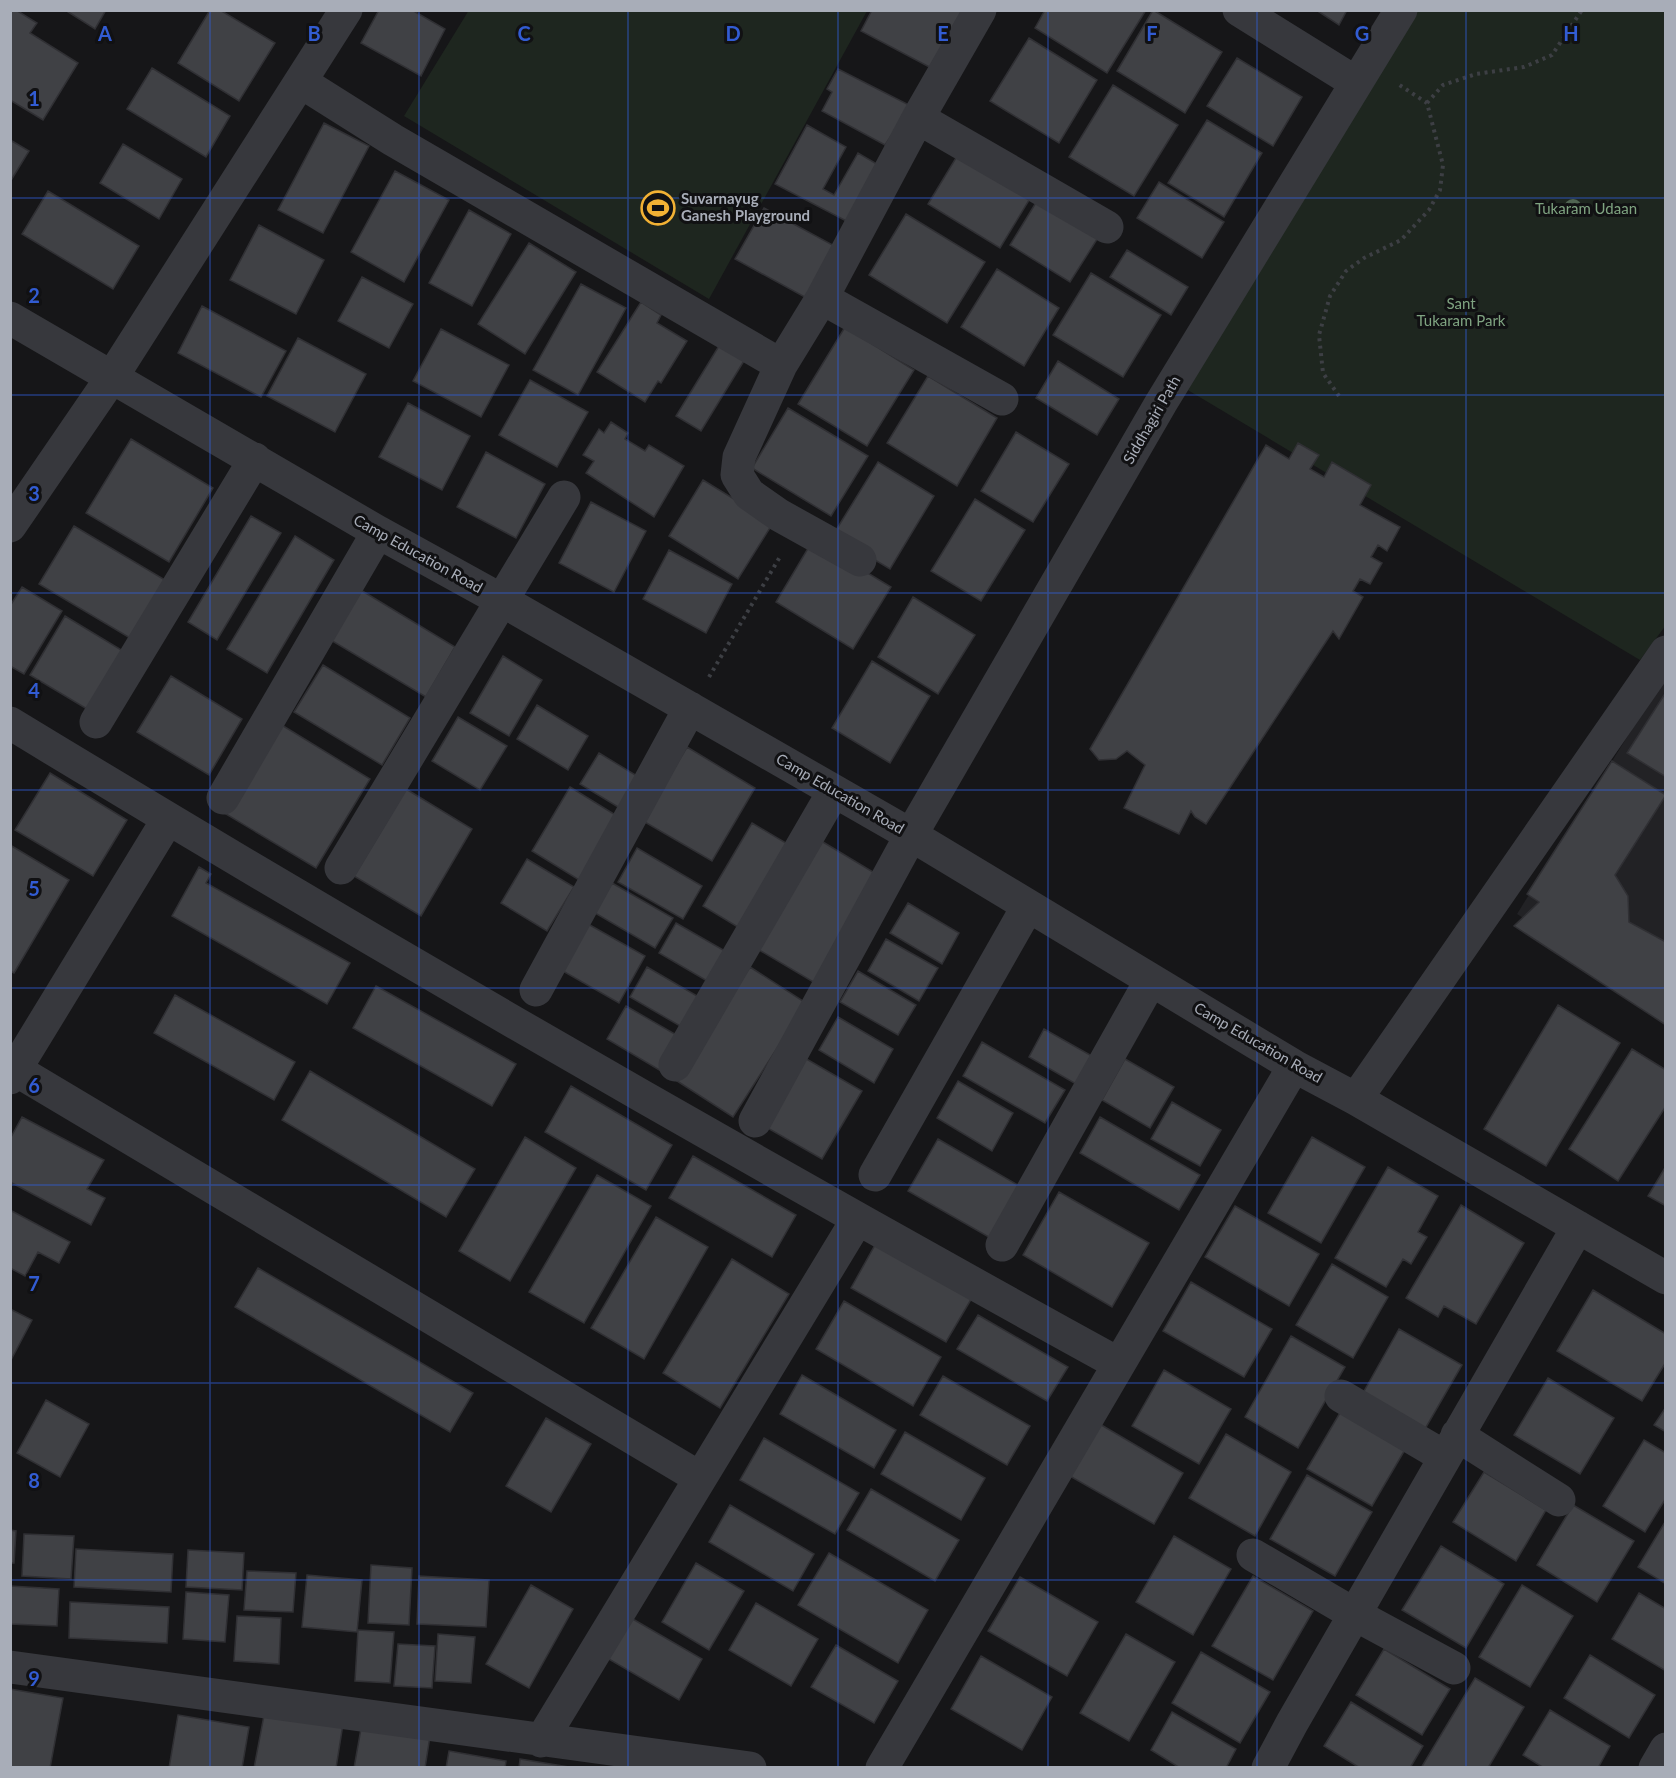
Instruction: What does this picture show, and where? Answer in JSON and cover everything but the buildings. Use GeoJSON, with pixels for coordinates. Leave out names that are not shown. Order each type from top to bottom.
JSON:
{"type":"FeatureCollection","features":[{"type":"Feature","properties":{"kind":"street"},"geometry":{"type":"LineString","coordinates":[[10,526],[112,377],[346,10]]}},
{"type":"Feature","properties":{"kind":"street"},"geometry":{"type":"LineString","coordinates":[[860,560],[779,515],[750,494],[737,475],[739,457],[781,365],[822,298],[918,118],[980,10]]}},
{"type":"Feature","properties":{"kind":"street"},"geometry":{"type":"LineString","coordinates":[[1239,10],[1361,72]]}},
{"type":"Feature","properties":{"kind":"street","name":"Siddhagiri Path"},"geometry":{"type":"LineString","coordinates":[[755,1121],[911,835],[1167,393],[1361,72],[1401,10]]}},
{"type":"Feature","properties":{"kind":"street"},"geometry":{"type":"LineString","coordinates":[[301,82],[393,140],[781,365]]}},
{"type":"Feature","properties":{"kind":"street"},"geometry":{"type":"LineString","coordinates":[[918,118],[1107,227]]}},
{"type":"Feature","properties":{"kind":"street"},"geometry":{"type":"LineString","coordinates":[[822,298],[1002,399]]}},
{"type":"Feature","properties":{"kind":"street","name":"Camp Education Road"},"geometry":{"type":"LineString","coordinates":[[10,318],[378,532],[911,835],[1294,1066],[1356,1099],[1665,1278]]}},
{"type":"Feature","properties":{"kind":"street"},"geometry":{"type":"LineString","coordinates":[[96,722],[255,459]]}},
{"type":"Feature","properties":{"kind":"street"},"geometry":{"type":"LineString","coordinates":[[341,868],[564,497]]}},
{"type":"Feature","properties":{"kind":"street"},"geometry":{"type":"LineString","coordinates":[[223,798],[378,532]]}},
{"type":"Feature","properties":{"kind":"street"},"geometry":{"type":"LineString","coordinates":[[1356,1099],[1665,652]]}},
{"type":"Feature","properties":{"kind":"street"},"geometry":{"type":"LineString","coordinates":[[536,990],[690,708]]}},
{"type":"Feature","properties":{"kind":"street"},"geometry":{"type":"LineString","coordinates":[[10,723],[168,819],[857,1220],[1119,1364]]}},
{"type":"Feature","properties":{"kind":"street"},"geometry":{"type":"LineString","coordinates":[[675,1065],[834,791]]}},
{"type":"Feature","properties":{"kind":"street"},"geometry":{"type":"LineString","coordinates":[[168,819],[13,1074],[700,1478]]}},
{"type":"Feature","properties":{"kind":"street"},"geometry":{"type":"LineString","coordinates":[[875,1175],[1028,906]]}},
{"type":"Feature","properties":{"kind":"street"},"geometry":{"type":"LineString","coordinates":[[1002,1245],[1151,980]]}},
{"type":"Feature","properties":{"kind":"street"},"geometry":{"type":"LineString","coordinates":[[882,1767],[1294,1066]]}},
{"type":"Feature","properties":{"kind":"street"},"geometry":{"type":"LineString","coordinates":[[541,1741],[857,1220]]}},
{"type":"Feature","properties":{"kind":"street"},"geometry":{"type":"LineString","coordinates":[[1268,1767],[1578,1227]]}},
{"type":"Feature","properties":{"kind":"street"},"geometry":{"type":"LineString","coordinates":[[1341,1396],[1451,1446],[1559,1500]]}},
{"type":"Feature","properties":{"kind":"street"},"geometry":{"type":"LineString","coordinates":[[1253,1555],[1354,1614],[1454,1668]]}},
{"type":"Feature","properties":{"kind":"street"},"geometry":{"type":"LineString","coordinates":[[10,1667],[541,1741],[750,1767]]}},
{"type":"Feature","properties":{"kind":"street"},"geometry":{"type":"LineString","coordinates":[[1655,1767],[1665,1749]]}},
{"type":"Feature","properties":{"kind":"path"},"geometry":{"type":"LineString","coordinates":[[1426,104],[1443,85],[1476,74],[1524,67],[1552,55],[1582,10]]}},
{"type":"Feature","properties":{"kind":"path"},"geometry":{"type":"LineString","coordinates":[[1339,396],[1323,373],[1319,335],[1330,296],[1346,271],[1364,258],[1401,240],[1429,210],[1440,190],[1443,165],[1426,104],[1361,72]]}},
{"type":"Feature","properties":{"kind":"path"},"geometry":{"type":"LineString","coordinates":[[690,708],[799,526]]}},
{"type":"Feature","properties":{"kind":"shaded area"},"geometry":{"type":"Polygon","coordinates":[[[1665,676],[1665,1007],[1517,914],[1665,676]]]}},
{"type":"Feature","properties":{"kind":"green space","name":"Suvarnayug Ganesh Playground"},"geometry":{"type":"Polygon","coordinates":[[[469,10],[867,11],[709,299],[404,116],[469,10]]]}},
{"type":"Feature","properties":{"kind":"green space","name":"Sant Tukaram Park"},"geometry":{"type":"Polygon","coordinates":[[[1407,11],[1665,11],[1666,625],[1640,660],[1181,386],[1407,11]]]}},
{"type":"Feature","properties":{"kind":"place","name":"Suvarnayug Ganesh Playground"},"geometry":{"type":"Point","coordinates":[658,208]}},
{"type":"Feature","properties":{"kind":"park label","name":"Tukaram Udaan"},"geometry":{"type":"Point","coordinates":[1586,209]}}]}
